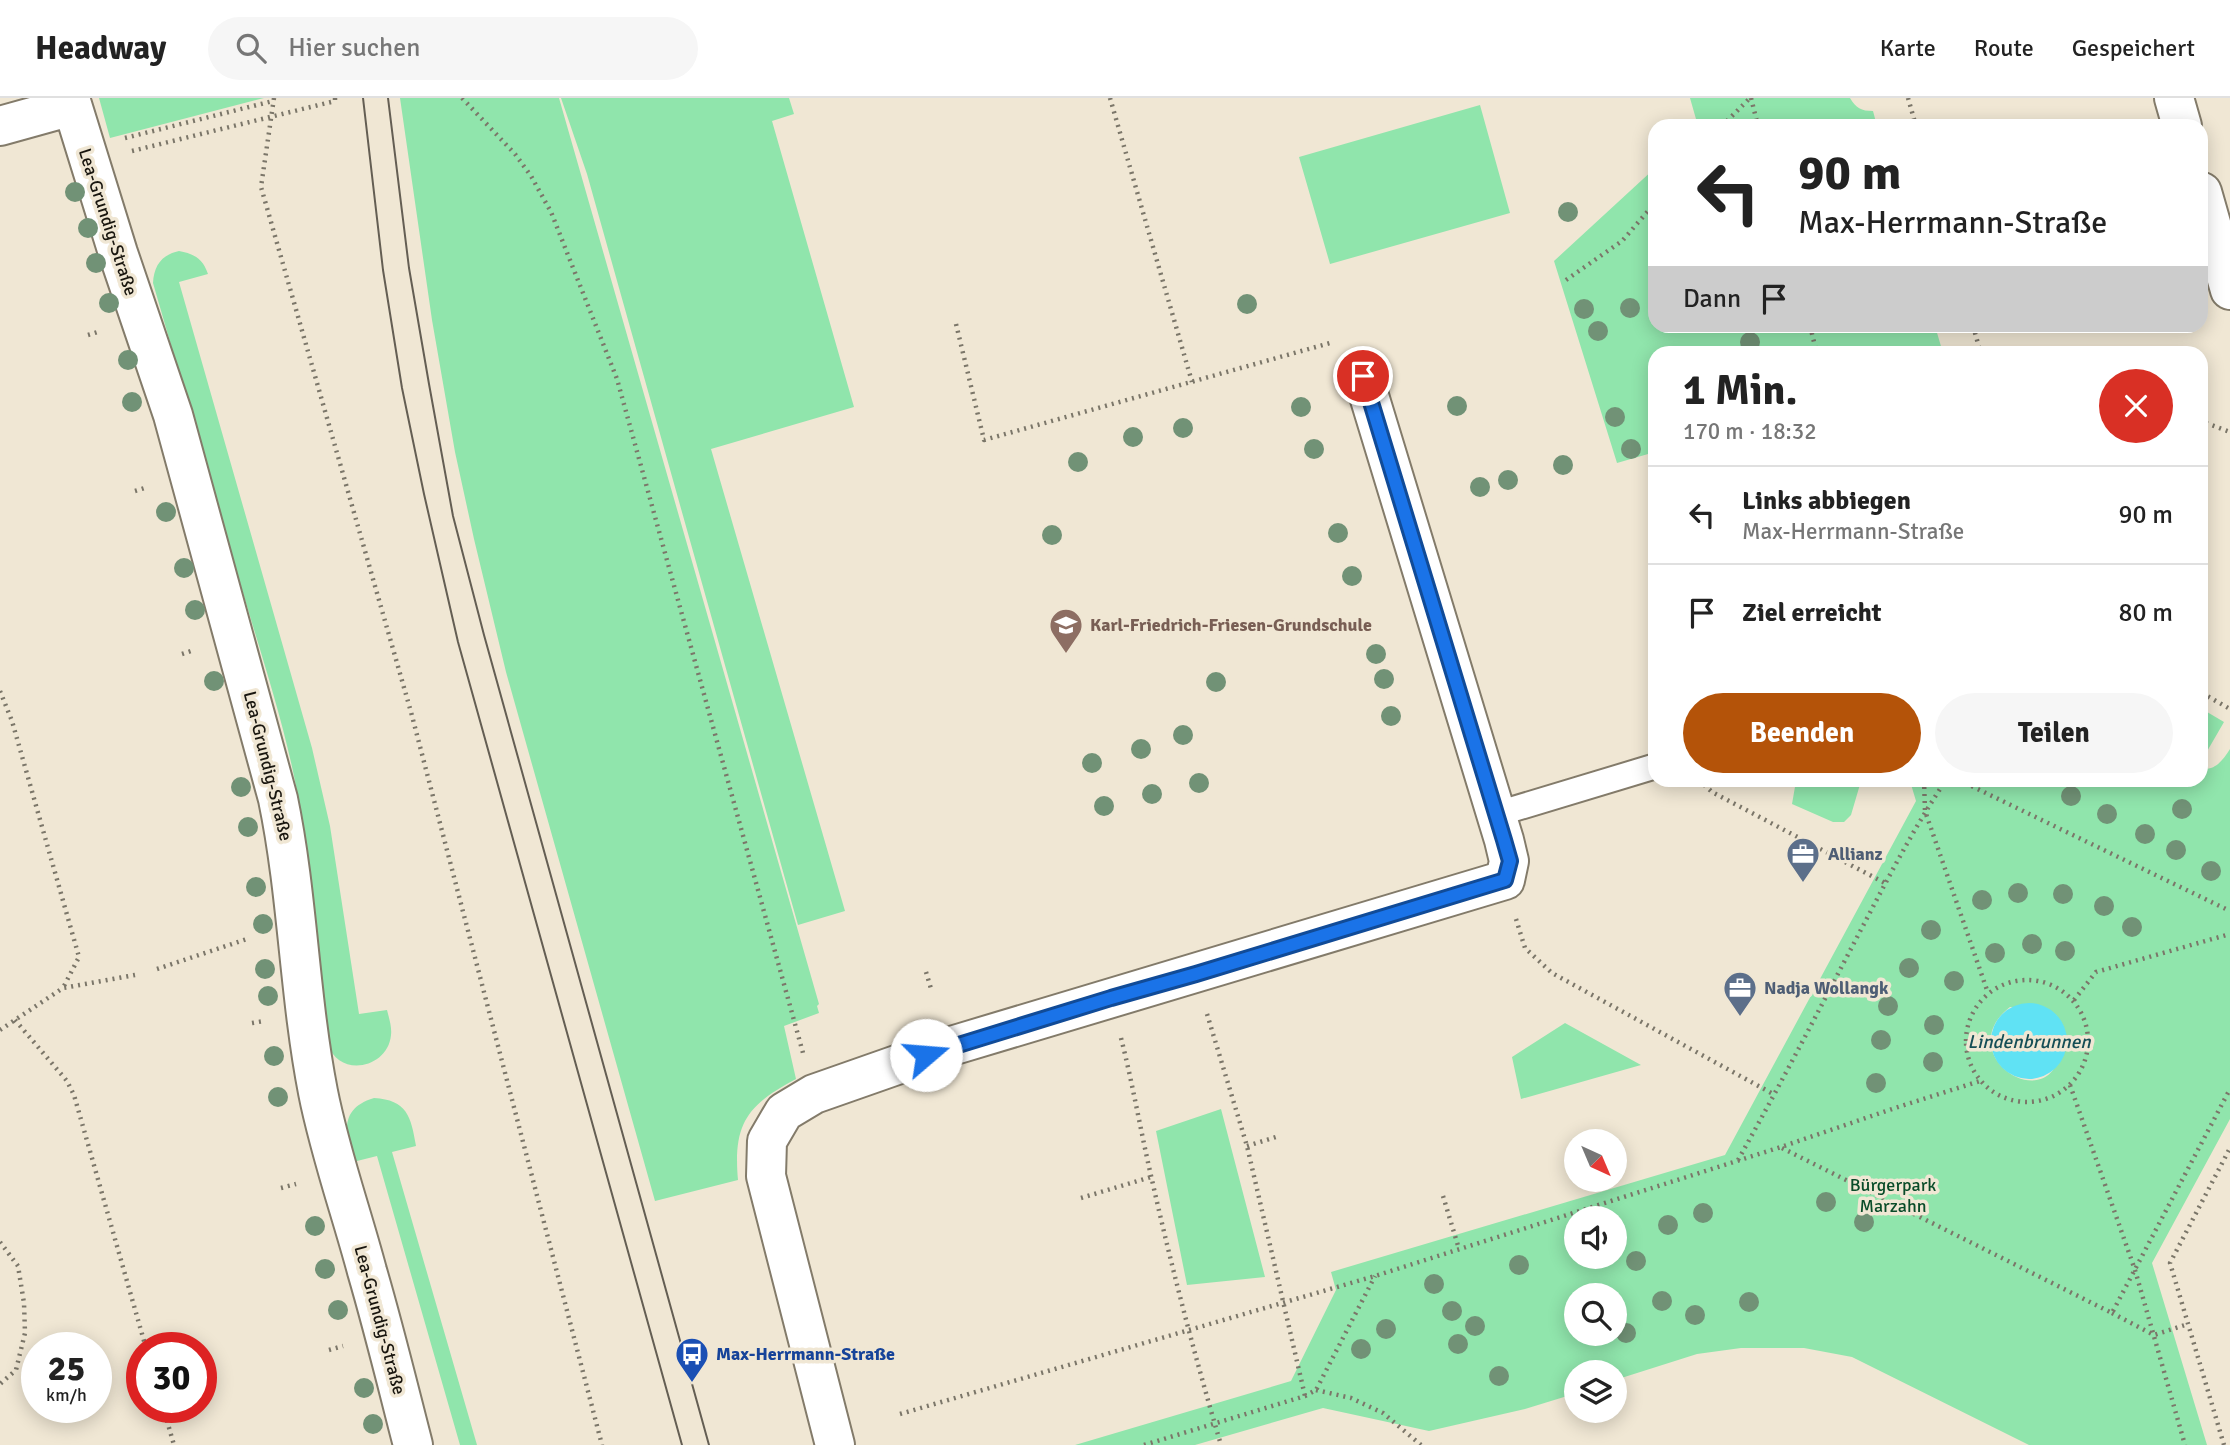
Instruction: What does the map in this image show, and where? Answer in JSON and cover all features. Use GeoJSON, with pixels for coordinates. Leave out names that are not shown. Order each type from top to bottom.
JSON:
{"type":"FeatureCollection","features":[{"type":"Feature","properties":{"kind":"street"},"geometry":{"type":"LineString","coordinates":[[2174,98],[2180,119]]}},
{"type":"Feature","properties":{"kind":"street"},"geometry":{"type":"LineString","coordinates":[[0,126],[71,102]]}},
{"type":"Feature","properties":{"kind":"street","name":"Lea-Grundig-Straße"},"geometry":{"type":"LineString","coordinates":[[71,102],[173,415],[278,799],[288,847],[301,976],[318,1093],[413,1445]]}},
{"type":"Feature","properties":{"kind":"street"},"geometry":{"type":"LineString","coordinates":[[2208,213],[2230,290]]}},
{"type":"Feature","properties":{"kind":"street"},"geometry":{"type":"LineString","coordinates":[[835,1445],[766,1176],[767,1141],[783,1112],[814,1094],[948,1048],[1505,880],[1510,861],[1497,814],[1363,376]]}},
{"type":"Feature","properties":{"kind":"lane"},"geometry":{"type":"LineString","coordinates":[[1497,814],[1648,768]]}},
{"type":"Feature","properties":{"kind":"path"},"geometry":{"type":"LineString","coordinates":[[87,155],[270,118],[335,101],[335,98]]}},
{"type":"Feature","properties":{"kind":"path"},"geometry":{"type":"LineString","coordinates":[[462,98],[515,153],[551,212],[617,379],[814,1094]]}},
{"type":"Feature","properties":{"kind":"path"},"geometry":{"type":"LineString","coordinates":[[1111,98],[1192,382]]}},
{"type":"Feature","properties":{"kind":"path"},"geometry":{"type":"LineString","coordinates":[[1729,119],[1750,98],[1756,119]]}},
{"type":"Feature","properties":{"kind":"path"},"geometry":{"type":"LineString","coordinates":[[1908,98],[1914,119]]}},
{"type":"Feature","properties":{"kind":"path"},"geometry":{"type":"LineString","coordinates":[[87,155],[274,99],[261,187],[411,712],[602,1445]]}},
{"type":"Feature","properties":{"kind":"path"},"geometry":{"type":"LineString","coordinates":[[1566,280],[1622,241],[1648,211]]}},
{"type":"Feature","properties":{"kind":"path"},"geometry":{"type":"LineString","coordinates":[[956,324],[984,440],[1330,343]]}},
{"type":"Feature","properties":{"kind":"path"},"geometry":{"type":"LineString","coordinates":[[2208,425],[2230,432]]}},
{"type":"Feature","properties":{"kind":"path"},"geometry":{"type":"LineString","coordinates":[[0,691],[12,721],[79,957],[63,988]]}},
{"type":"Feature","properties":{"kind":"path"},"geometry":{"type":"LineString","coordinates":[[2208,696],[2230,709]]}},
{"type":"Feature","properties":{"kind":"path"},"geometry":{"type":"LineString","coordinates":[[1707,787],[1885,883]]}},
{"type":"Feature","properties":{"kind":"path"},"geometry":{"type":"LineString","coordinates":[[1924,787],[1925,811],[1988,993]]}},
{"type":"Feature","properties":{"kind":"path"},"geometry":{"type":"LineString","coordinates":[[1738,1161],[1885,883],[1941,787]]}},
{"type":"Feature","properties":{"kind":"path"},"geometry":{"type":"LineString","coordinates":[[1973,787],[2230,911]]}},
{"type":"Feature","properties":{"kind":"path"},"geometry":{"type":"LineString","coordinates":[[1505,880],[1525,948],[1552,973],[1775,1095]]}},
{"type":"Feature","properties":{"kind":"path"},"geometry":{"type":"LineString","coordinates":[[2074,1000],[2096,972],[2230,934]]}},
{"type":"Feature","properties":{"kind":"path"},"geometry":{"type":"LineString","coordinates":[[157,969],[247,939]]}},
{"type":"Feature","properties":{"kind":"path"},"geometry":{"type":"LineString","coordinates":[[926,972],[932,992]]}},
{"type":"Feature","properties":{"kind":"path"},"geometry":{"type":"LineString","coordinates":[[1196,974],[1247,1146],[1281,1302],[1305,1396]]}},
{"type":"Feature","properties":{"kind":"path"},"geometry":{"type":"LineString","coordinates":[[0,1030],[63,988],[135,975]]}},
{"type":"Feature","properties":{"kind":"path"},"geometry":{"type":"LineString","coordinates":[[2023,979],[2041,981],[2059,988],[2074,1000],[2084,1016],[2088,1052],[2081,1070],[2070,1085],[2054,1097],[2034,1102],[2014,1101],[1996,1094],[1980,1082],[1965,1045],[1967,1026],[1975,1008],[1988,993],[2004,984],[2023,979]]}},
{"type":"Feature","properties":{"kind":"path"},"geometry":{"type":"LineString","coordinates":[[1111,998],[1132,1078],[1151,1177],[1188,1330],[1222,1445]]}},
{"type":"Feature","properties":{"kind":"path"},"geometry":{"type":"LineString","coordinates":[[15,1020],[67,1081],[74,1095],[141,1332]]}},
{"type":"Feature","properties":{"kind":"path"},"geometry":{"type":"LineString","coordinates":[[900,1414],[1375,1276],[1980,1082]]}},
{"type":"Feature","properties":{"kind":"path"},"geometry":{"type":"LineString","coordinates":[[2070,1085],[2135,1270],[2185,1445]]}},
{"type":"Feature","properties":{"kind":"path"},"geometry":{"type":"LineString","coordinates":[[2112,1313],[2230,1089]]}},
{"type":"Feature","properties":{"kind":"path"},"geometry":{"type":"LineString","coordinates":[[1247,1146],[1276,1137]]}},
{"type":"Feature","properties":{"kind":"path"},"geometry":{"type":"LineString","coordinates":[[1781,1147],[2154,1335],[2188,1324]]}},
{"type":"Feature","properties":{"kind":"path"},"geometry":{"type":"LineString","coordinates":[[2224,1445],[2170,1263],[2230,1148]]}},
{"type":"Feature","properties":{"kind":"path"},"geometry":{"type":"LineString","coordinates":[[1080,1198],[1151,1177]]}},
{"type":"Feature","properties":{"kind":"path"},"geometry":{"type":"LineString","coordinates":[[1443,1196],[1459,1249]]}},
{"type":"Feature","properties":{"kind":"path"},"geometry":{"type":"LineString","coordinates":[[0,1242],[18,1266],[24,1303],[25,1333],[16,1370],[0,1384]]}},
{"type":"Feature","properties":{"kind":"path"},"geometry":{"type":"LineString","coordinates":[[1144,1445],[1305,1396],[1316,1390],[1375,1276]]}},
{"type":"Feature","properties":{"kind":"path"},"geometry":{"type":"LineString","coordinates":[[1316,1390],[1351,1398],[1383,1413],[1421,1445]]}},
{"type":"Feature","properties":{"kind":"path"},"geometry":{"type":"LineString","coordinates":[[168,1423],[174,1445]]}},
{"type":"Feature","properties":{"kind":"green space"},"geometry":{"type":"Polygon","coordinates":[[[99,98],[264,98],[110,138],[99,98]]]}},
{"type":"Feature","properties":{"kind":"green space"},"geometry":{"type":"Polygon","coordinates":[[[400,98],[559,98],[819,1004],[819,1013],[784,1026],[796,1079],[766,1098],[747,1118],[738,1144],[738,1180],[655,1201],[506,672],[474,539],[455,452],[432,320],[400,98]]]}},
{"type":"Feature","properties":{"kind":"green space"},"geometry":{"type":"Polygon","coordinates":[[[561,98],[789,98],[794,114],[772,121],[854,407],[711,449],[845,911],[798,925],[587,174],[561,98]]]}},
{"type":"Feature","properties":{"kind":"green space"},"geometry":{"type":"Polygon","coordinates":[[[1690,98],[1850,98],[1859,108],[1873,111],[1875,119],[1696,119],[1690,98]]]}},
{"type":"Feature","properties":{"kind":"green space"},"geometry":{"type":"Polygon","coordinates":[[[1480,105],[1510,213],[1330,264],[1299,157],[1480,105]]]}},
{"type":"Feature","properties":{"kind":"green space"},"geometry":{"type":"Polygon","coordinates":[[[1648,174],[1648,333],[1937,333],[1941,346],[1648,346],[1648,454],[1617,463],[1554,261],[1648,174]]]}},
{"type":"Feature","properties":{"kind":"green space"},"geometry":{"type":"Polygon","coordinates":[[[179,251],[198,258],[208,274],[179,282],[312,748],[330,826],[359,1014],[387,1010],[390,1022],[388,1047],[381,1056],[362,1065],[342,1062],[333,1055],[328,1044],[303,828],[289,753],[153,283],[160,262],[167,255],[179,251]]]}},
{"type":"Feature","properties":{"kind":"green space"},"geometry":{"type":"Polygon","coordinates":[[[2208,713],[2224,722],[2208,750],[2208,713]]]}},
{"type":"Feature","properties":{"kind":"green space","name":"Bürgerpark Marzahn"},"geometry":{"type":"Polygon","coordinates":[[[2230,749],[2230,1119],[2152,1263],[2207,1445],[2029,1445],[1852,1357],[1804,1348],[1741,1348],[1697,1354],[1627,1376],[1627,1360],[1564,1360],[1564,1397],[1525,1409],[1429,1431],[1323,1408],[1195,1445],[1075,1445],[1291,1381],[1336,1290],[1331,1272],[1600,1192],[1628,1192],[1628,1184],[1725,1155],[1916,801],[1912,787],[2208,787],[2208,769],[2215,766],[2230,749]],[[2010,1007],[1996,1023],[1991,1039],[1993,1054],[2002,1067],[2014,1076],[2028,1080],[2042,1079],[2053,1070],[2062,1049],[2065,1038],[2063,1026],[2056,1015],[2010,1007]]]}},
{"type":"Feature","properties":{"kind":"green space"},"geometry":{"type":"Polygon","coordinates":[[[1795,787],[1859,787],[1851,815],[1844,822],[1833,822],[1792,804],[1795,787]]]}},
{"type":"Feature","properties":{"kind":"green space"},"geometry":{"type":"Polygon","coordinates":[[[1565,1023],[1641,1065],[1521,1099],[1512,1057],[1565,1023]]]}},
{"type":"Feature","properties":{"kind":"green space"},"geometry":{"type":"Polygon","coordinates":[[[374,1098],[385,1099],[400,1106],[412,1126],[416,1146],[392,1152],[477,1445],[460,1445],[377,1156],[353,1162],[347,1124],[355,1109],[374,1098]]]}},
{"type":"Feature","properties":{"kind":"green space"},"geometry":{"type":"Polygon","coordinates":[[[1221,1109],[1265,1277],[1187,1285],[1156,1131],[1221,1109]]]}},
{"type":"Feature","properties":{"kind":"water","name":"Lindenbrunnen"},"geometry":{"type":"Polygon","coordinates":[[[2029,1003],[2044,1006],[2056,1014],[2064,1026],[2067,1041],[2064,1056],[2056,1068],[2044,1076],[2029,1079],[2014,1076],[2002,1068],[1994,1056],[1991,1041],[1994,1026],[2002,1014],[2014,1006],[2029,1003]]]}},
{"type":"Feature","properties":{"kind":"tram line"},"geometry":{"type":"LineString","coordinates":[[363,98],[383,270],[402,388],[458,642],[682,1445]]}},
{"type":"Feature","properties":{"kind":"tram line"},"geometry":{"type":"LineString","coordinates":[[388,98],[409,268],[453,516],[709,1445]]}},
{"type":"Feature","properties":{"kind":"place","name":"Karl-Friedrich-Friesen-Grundschule"},"geometry":{"type":"Point","coordinates":[1066,655]}},
{"type":"Feature","properties":{"kind":"place","name":"Allianz"},"geometry":{"type":"Point","coordinates":[1803,884]}},
{"type":"Feature","properties":{"kind":"place","name":"Nadja Wollangk"},"geometry":{"type":"Point","coordinates":[1740,1018]}},
{"type":"Feature","properties":{"kind":"place","name":"Max-Herrmann-Straße"},"geometry":{"type":"Point","coordinates":[692,1384]}},
{"type":"Feature","properties":{"kind":"route"},"geometry":{"type":"LineString","coordinates":[[926,1055],[1505,880],[1510,861],[1363,376]]}}]}
